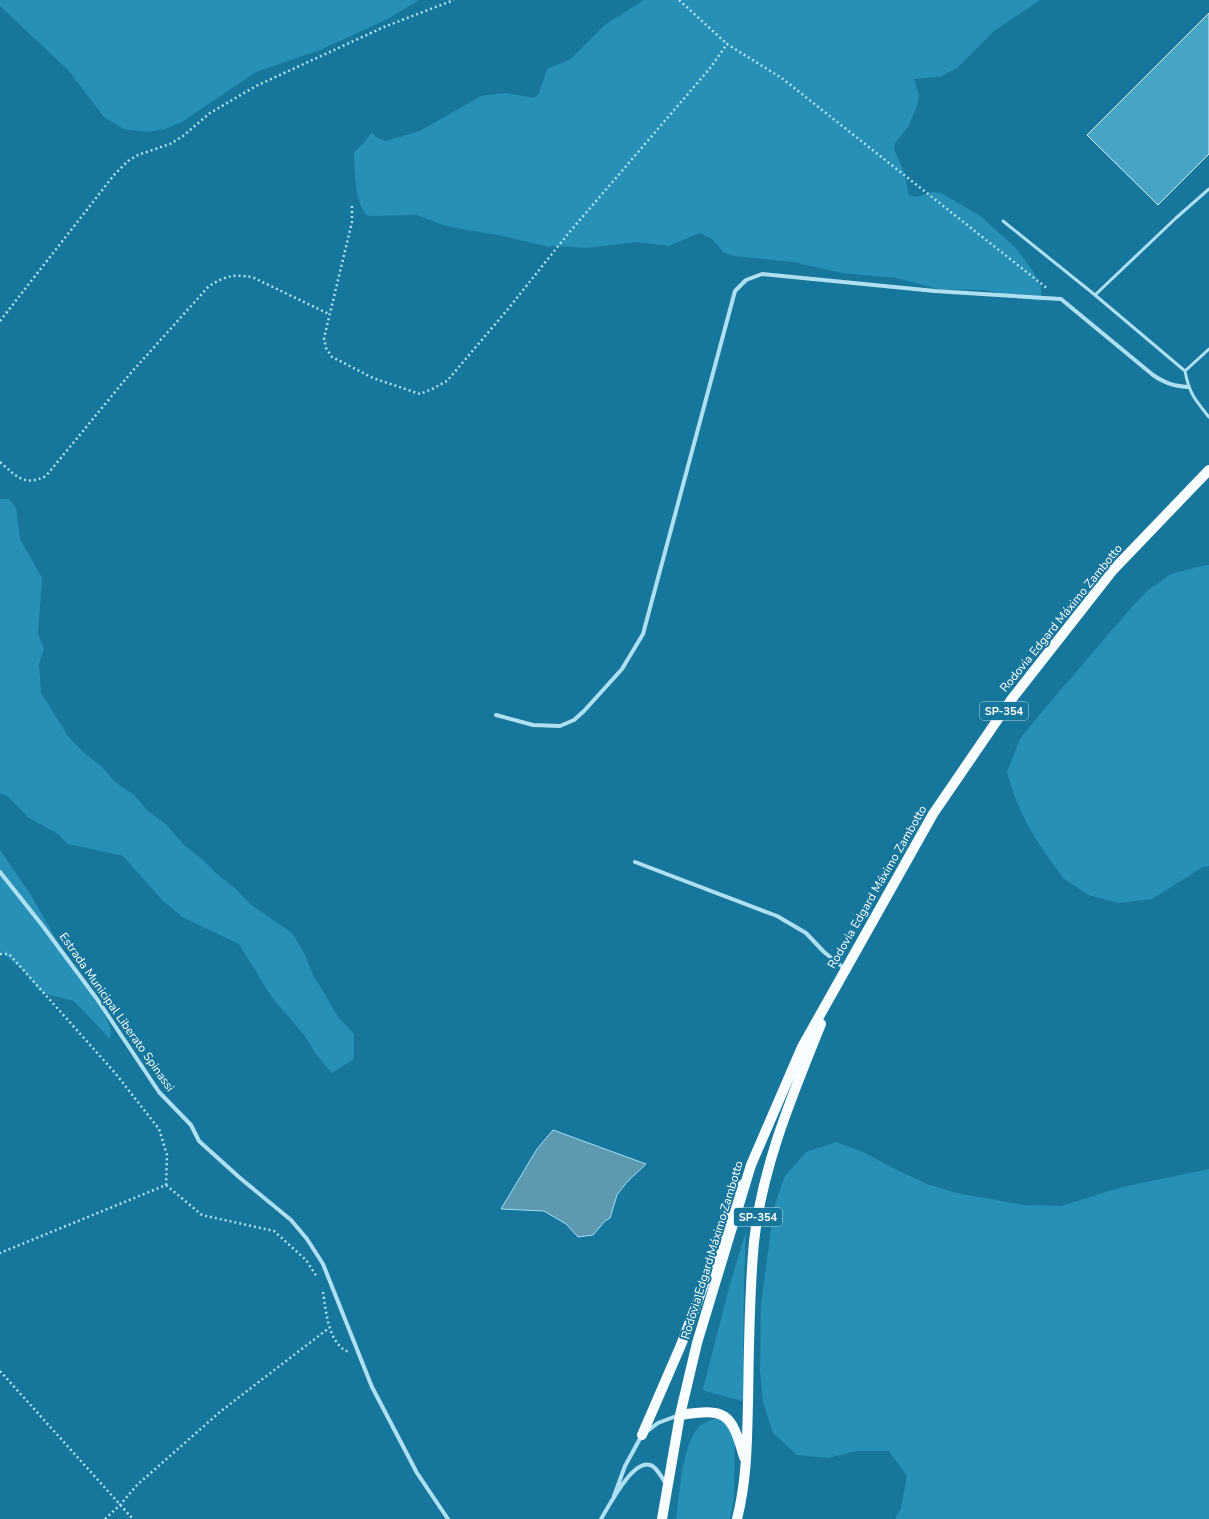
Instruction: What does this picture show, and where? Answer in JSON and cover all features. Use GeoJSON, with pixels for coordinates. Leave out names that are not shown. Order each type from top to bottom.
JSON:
{"type":"FeatureCollection","features":[{"type":"Feature","properties":{"kind":"main road","name":"Rodovia Edgard Máximo Zambotto"},"geometry":{"type":"LineString","coordinates":[[662,1519],[680,1415],[697,1343],[751,1165],[802,1047],[933,814],[1011,700],[1113,570],[1209,470]]}},
{"type":"Feature","properties":{"kind":"main road","name":"Rodovia Edgard Máximo Zambotto"},"geometry":{"type":"LineString","coordinates":[[737,1519],[747,1467],[754,1242],[762,1190],[773,1149],[809,1054],[839,981]]}},
{"type":"Feature","properties":{"kind":"main road"},"geometry":{"type":"LineString","coordinates":[[642,1435],[681,1345],[734,1197],[751,1165]]}},
{"type":"Feature","properties":{"kind":"main road"},"geometry":{"type":"LineString","coordinates":[[680,1415],[699,1412],[723,1414],[729,1419],[734,1428],[747,1467]]}},
{"type":"Feature","properties":{"kind":"street"},"geometry":{"type":"LineString","coordinates":[[496,715],[533,725],[560,726],[574,720],[584,711],[622,668],[643,634],[735,291],[746,280],[762,274],[935,292],[1061,299],[1153,375],[1166,383],[1188,387]]}},
{"type":"Feature","properties":{"kind":"street"},"geometry":{"type":"LineString","coordinates":[[635,862],[777,916],[806,933],[824,952],[845,969]]}},
{"type":"Feature","properties":{"kind":"street","name":"Estrada Municipal Liberato Spinassi"},"geometry":{"type":"LineString","coordinates":[[0,872],[42,925],[96,999],[159,1092],[191,1125],[199,1141],[290,1220],[307,1239],[323,1264],[372,1387],[414,1467],[448,1519]]}},
{"type":"Feature","properties":{"kind":"street"},"geometry":{"type":"LineString","coordinates":[[614,1496],[625,1466],[642,1435],[658,1424],[680,1415]]}},
{"type":"Feature","properties":{"kind":"street"},"geometry":{"type":"LineString","coordinates":[[601,1519],[614,1496],[638,1467],[651,1465],[657,1470],[667,1485]]}},
{"type":"Feature","properties":{"kind":"lane"},"geometry":{"type":"LineString","coordinates":[[1095,295],[1176,218],[1209,189]]}},
{"type":"Feature","properties":{"kind":"lane"},"geometry":{"type":"LineString","coordinates":[[1003,222],[1095,295],[1185,371],[1188,387],[1193,397],[1209,417]]}},
{"type":"Feature","properties":{"kind":"lane"},"geometry":{"type":"LineString","coordinates":[[1185,371],[1209,349]]}},
{"type":"Feature","properties":{"kind":"path"},"geometry":{"type":"LineString","coordinates":[[0,321],[114,175],[128,161],[138,155],[170,144],[183,136],[210,112],[256,86],[384,27],[454,0]]}},
{"type":"Feature","properties":{"kind":"path"},"geometry":{"type":"LineString","coordinates":[[679,0],[727,44],[783,79],[1061,299]]}},
{"type":"Feature","properties":{"kind":"path"},"geometry":{"type":"LineString","coordinates":[[352,206],[352,222],[324,338],[326,348],[332,357],[373,378],[420,394],[447,380],[508,309],[567,235],[711,67],[727,44]]}},
{"type":"Feature","properties":{"kind":"path"},"geometry":{"type":"LineString","coordinates":[[0,462],[17,476],[29,482],[37,481],[46,476],[135,369],[209,286],[224,278],[238,275],[252,277],[329,314]]}},
{"type":"Feature","properties":{"kind":"path"},"geometry":{"type":"LineString","coordinates":[[0,954],[9,954],[116,1074],[159,1129],[167,1155],[166,1185]]}},
{"type":"Feature","properties":{"kind":"path"},"geometry":{"type":"LineString","coordinates":[[0,1253],[166,1185]]}},
{"type":"Feature","properties":{"kind":"path"},"geometry":{"type":"LineString","coordinates":[[166,1185],[202,1215],[274,1231],[306,1260],[318,1278]]}},
{"type":"Feature","properties":{"kind":"path"},"geometry":{"type":"LineString","coordinates":[[323,1291],[329,1328],[342,1350],[360,1357]]}},
{"type":"Feature","properties":{"kind":"path"},"geometry":{"type":"LineString","coordinates":[[105,1519],[120,1505],[137,1485],[220,1411],[329,1328]]}},
{"type":"Feature","properties":{"kind":"path"},"geometry":{"type":"LineString","coordinates":[[0,1371],[132,1519]]}},
{"type":"Feature","properties":{"kind":"shaded area"},"geometry":{"type":"Polygon","coordinates":[[[0,0],[419,0],[388,19],[320,50],[256,72],[182,122],[165,129],[147,132],[124,129],[104,117],[69,71],[0,6],[0,0]]]}},
{"type":"Feature","properties":{"kind":"shaded area"},"geometry":{"type":"Polygon","coordinates":[[[644,0],[1040,0],[994,31],[957,68],[940,77],[914,79],[919,95],[917,106],[908,127],[895,143],[894,149],[904,172],[909,195],[917,197],[931,192],[941,193],[979,215],[1015,247],[1032,270],[1041,287],[1041,301],[983,290],[938,289],[896,278],[842,273],[793,262],[734,256],[724,253],[712,239],[700,233],[669,246],[637,242],[587,248],[549,247],[499,235],[443,225],[417,215],[368,216],[363,211],[356,186],[354,152],[363,144],[372,132],[376,137],[385,141],[420,131],[481,96],[506,93],[534,98],[539,93],[547,69],[571,59],[606,24],[644,0]]]}},
{"type":"Feature","properties":{"kind":"shaded area"},"geometry":{"type":"Polygon","coordinates":[[[0,499],[9,499],[16,508],[20,539],[42,578],[38,633],[44,649],[39,664],[41,693],[68,736],[83,752],[101,766],[115,782],[134,795],[148,811],[167,825],[184,845],[235,888],[250,904],[292,933],[305,955],[313,975],[339,1018],[354,1034],[354,1059],[332,1073],[318,1057],[304,1035],[271,996],[239,944],[182,917],[163,901],[123,856],[68,844],[58,834],[29,818],[7,796],[0,793],[0,499]]]}},
{"type":"Feature","properties":{"kind":"shaded area"},"geometry":{"type":"Polygon","coordinates":[[[1209,565],[1209,866],[1203,867],[1152,899],[1119,903],[1088,895],[1063,878],[1045,853],[1028,826],[1015,798],[1007,772],[1020,739],[1146,592],[1171,574],[1209,565]]]}},
{"type":"Feature","properties":{"kind":"shaded area"},"geometry":{"type":"Polygon","coordinates":[[[0,850],[31,895],[60,946],[102,1010],[111,1029],[110,1039],[74,1001],[46,994],[38,989],[25,972],[0,951],[0,850]]]}},
{"type":"Feature","properties":{"kind":"shaded area"},"geometry":{"type":"Polygon","coordinates":[[[553,1130],[646,1164],[627,1182],[617,1195],[610,1218],[605,1221],[593,1235],[578,1237],[566,1224],[544,1211],[501,1209],[537,1149],[553,1130]]]}},
{"type":"Feature","properties":{"kind":"shaded area"},"geometry":{"type":"Polygon","coordinates":[[[836,1142],[865,1153],[927,1184],[957,1193],[1023,1205],[1061,1206],[1122,1187],[1209,1169],[1209,1519],[895,1519],[901,1508],[907,1476],[889,1451],[857,1451],[828,1458],[797,1455],[773,1433],[763,1402],[760,1371],[761,1304],[774,1207],[785,1176],[806,1152],[836,1142]]]}},
{"type":"Feature","properties":{"kind":"shaded area"},"geometry":{"type":"Polygon","coordinates":[[[746,1231],[742,1401],[705,1391],[703,1389],[729,1288],[746,1231]]]}},
{"type":"Feature","properties":{"kind":"shaded area"},"geometry":{"type":"Polygon","coordinates":[[[719,1418],[727,1421],[735,1440],[734,1498],[730,1519],[676,1519],[684,1460],[692,1438],[697,1429],[704,1423],[719,1418]]]}},
{"type":"Feature","properties":{"kind":"building"},"geometry":{"type":"Polygon","coordinates":[[[1209,13],[1209,154],[1158,205],[1087,135],[1209,13]]]}}]}
